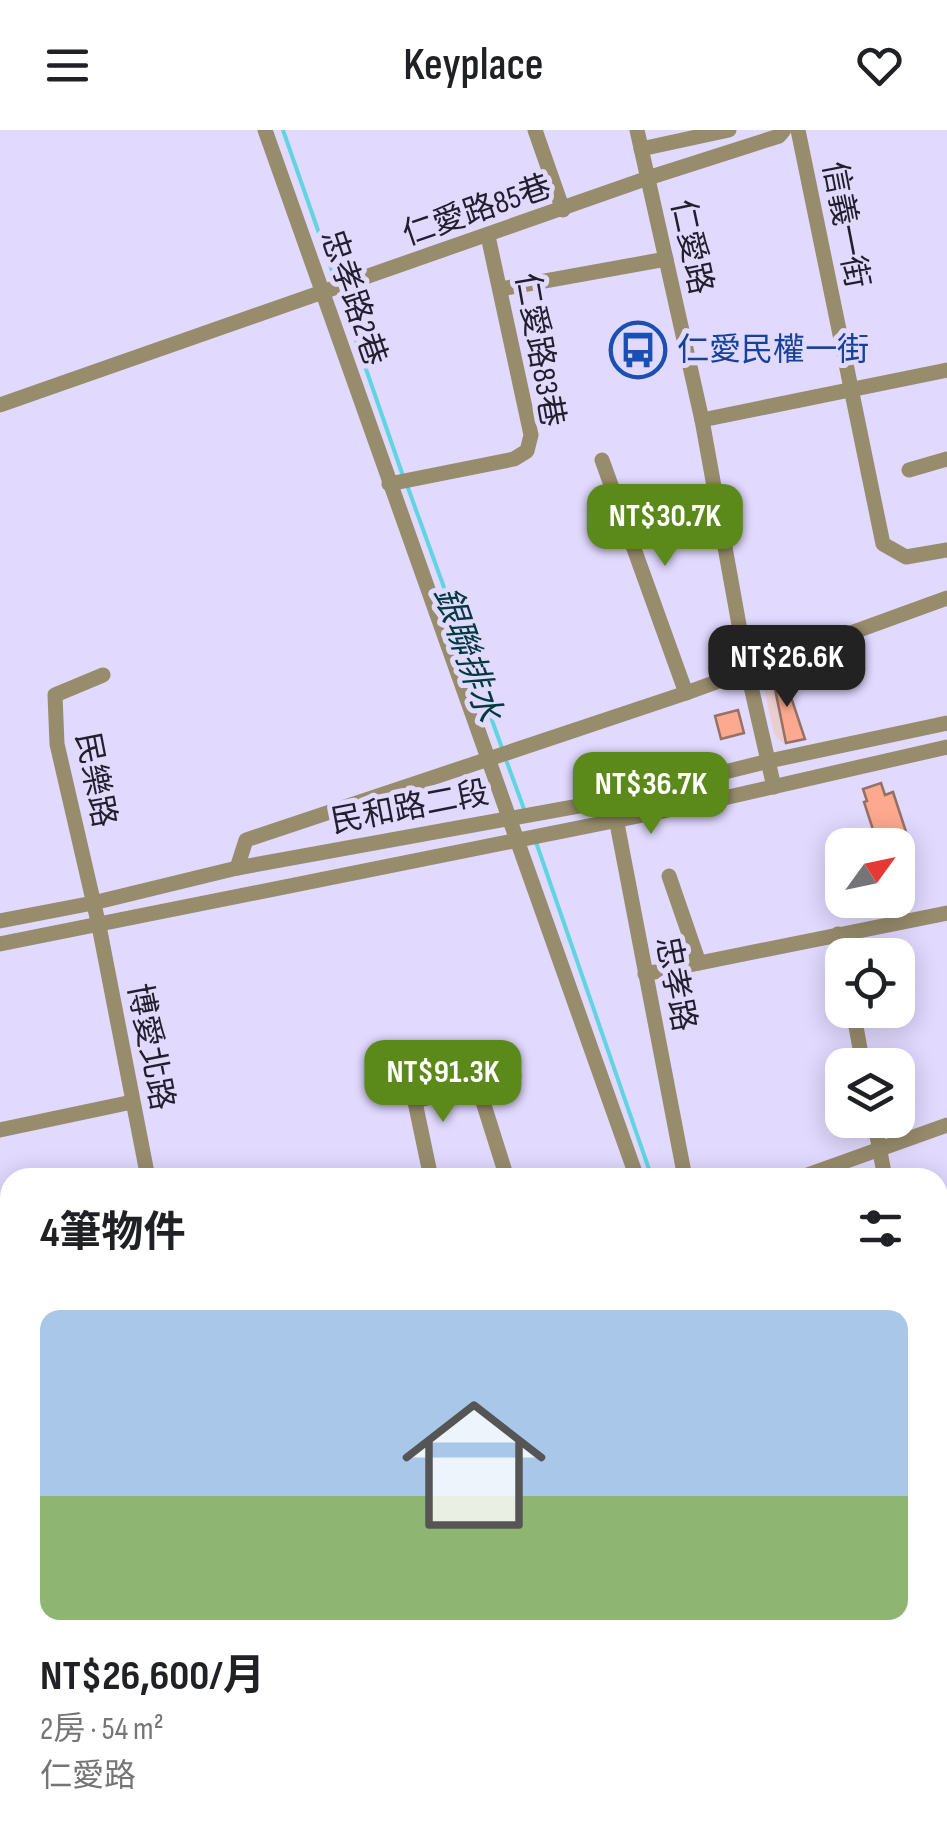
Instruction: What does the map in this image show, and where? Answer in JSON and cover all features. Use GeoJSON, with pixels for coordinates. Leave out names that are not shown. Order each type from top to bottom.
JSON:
{"type":"FeatureCollection","features":[{"type":"Feature","properties":{"kind":"street","name":"忠孝路2巷"},"geometry":{"type":"LineString","coordinates":[[265,130],[333,290],[509,817],[634,1168]]}},
{"type":"Feature","properties":{"kind":"street"},"geometry":{"type":"LineString","coordinates":[[535,130],[563,210]]}},
{"type":"Feature","properties":{"kind":"street","name":"仁愛路"},"geometry":{"type":"LineString","coordinates":[[637,130],[702,420],[747,670],[774,787]]}},
{"type":"Feature","properties":{"kind":"street"},"geometry":{"type":"LineString","coordinates":[[641,149],[729,130]]}},
{"type":"Feature","properties":{"kind":"street","name":"仁愛路85巷"},"geometry":{"type":"LineString","coordinates":[[0,405],[648,178],[779,136],[784,130]]}},
{"type":"Feature","properties":{"kind":"street","name":"信義一街"},"geometry":{"type":"LineString","coordinates":[[798,130],[884,544],[906,557],[947,550]]}},
{"type":"Feature","properties":{"kind":"street","name":"仁愛路83巷"},"geometry":{"type":"LineString","coordinates":[[400,482],[514,459],[527,452],[532,435],[488,236]]}},
{"type":"Feature","properties":{"kind":"street"},"geometry":{"type":"LineString","coordinates":[[501,288],[666,259]]}},
{"type":"Feature","properties":{"kind":"street"},"geometry":{"type":"LineString","coordinates":[[702,420],[947,370]]}},
{"type":"Feature","properties":{"kind":"street"},"geometry":{"type":"LineString","coordinates":[[909,470],[947,459]]}},
{"type":"Feature","properties":{"kind":"street"},"geometry":{"type":"LineString","coordinates":[[602,460],[686,693]]}},
{"type":"Feature","properties":{"kind":"street"},"geometry":{"type":"LineString","coordinates":[[237,868],[246,840],[686,693],[947,598]]}},
{"type":"Feature","properties":{"kind":"street","name":"民樂路"},"geometry":{"type":"LineString","coordinates":[[99,926],[57,744],[55,694],[102,675]]}},
{"type":"Feature","properties":{"kind":"street","name":"民和路二段"},"geometry":{"type":"LineString","coordinates":[[0,920],[93,903],[237,868],[612,800],[947,724]]}},
{"type":"Feature","properties":{"kind":"street","name":"民和路二段"},"geometry":{"type":"LineString","coordinates":[[0,944],[774,787],[947,746]]}},
{"type":"Feature","properties":{"kind":"street","name":"忠孝路"},"geometry":{"type":"LineString","coordinates":[[612,800],[682,1168]]}},
{"type":"Feature","properties":{"kind":"street"},"geometry":{"type":"LineString","coordinates":[[354,846],[356,871]]}},
{"type":"Feature","properties":{"kind":"street"},"geometry":{"type":"LineString","coordinates":[[669,876],[699,963]]}},
{"type":"Feature","properties":{"kind":"street"},"geometry":{"type":"LineString","coordinates":[[644,974],[947,913]]}},
{"type":"Feature","properties":{"kind":"street","name":"博愛北路"},"geometry":{"type":"LineString","coordinates":[[99,926],[146,1168]]}},
{"type":"Feature","properties":{"kind":"street"},"geometry":{"type":"LineString","coordinates":[[838,934],[839,938]]}},
{"type":"Feature","properties":{"kind":"street"},"geometry":{"type":"LineString","coordinates":[[415,1101],[514,1076]]}},
{"type":"Feature","properties":{"kind":"street"},"geometry":{"type":"LineString","coordinates":[[411,1083],[430,1168]]}},
{"type":"Feature","properties":{"kind":"street"},"geometry":{"type":"LineString","coordinates":[[478,1086],[503,1168]]}},
{"type":"Feature","properties":{"kind":"street"},"geometry":{"type":"LineString","coordinates":[[0,1130],[132,1102]]}},
{"type":"Feature","properties":{"kind":"street"},"geometry":{"type":"LineString","coordinates":[[826,1168],[947,1125]]}},
{"type":"Feature","properties":{"kind":"street"},"geometry":{"type":"LineString","coordinates":[[877,1138],[883,1168]]}},
{"type":"Feature","properties":{"kind":"shaded area"},"geometry":{"type":"Polygon","coordinates":[[[780,667],[805,739],[784,744],[774,734],[761,674],[780,667]]]}},
{"type":"Feature","properties":{"kind":"building"},"geometry":{"type":"Polygon","coordinates":[[[782,670],[805,739],[786,743],[772,674],[782,670]]]}},
{"type":"Feature","properties":{"kind":"building"},"geometry":{"type":"Polygon","coordinates":[[[738,710],[744,733],[721,739],[715,716],[738,710]]]}},
{"type":"Feature","properties":{"kind":"building"},"geometry":{"type":"Polygon","coordinates":[[[881,783],[885,795],[893,792],[905,828],[872,828],[863,789],[881,783]]]}},
{"type":"Feature","properties":{"kind":"waterway","name":"銀聯排水"},"geometry":{"type":"LineString","coordinates":[[283,130],[336,282]]}},
{"type":"Feature","properties":{"kind":"waterway","name":"銀聯排水"},"geometry":{"type":"LineString","coordinates":[[339,291],[403,476]]}},
{"type":"Feature","properties":{"kind":"waterway","name":"銀聯排水"},"geometry":{"type":"LineString","coordinates":[[407,485],[502,748]]}},
{"type":"Feature","properties":{"kind":"waterway","name":"銀聯排水"},"geometry":{"type":"LineString","coordinates":[[505,757],[524,809]]}},
{"type":"Feature","properties":{"kind":"waterway","name":"銀聯排水"},"geometry":{"type":"LineString","coordinates":[[536,842],[649,1168]]}},
{"type":"Feature","properties":{"kind":"place","name":"仁愛民權一街"},"geometry":{"type":"Point","coordinates":[638,350]}}]}
